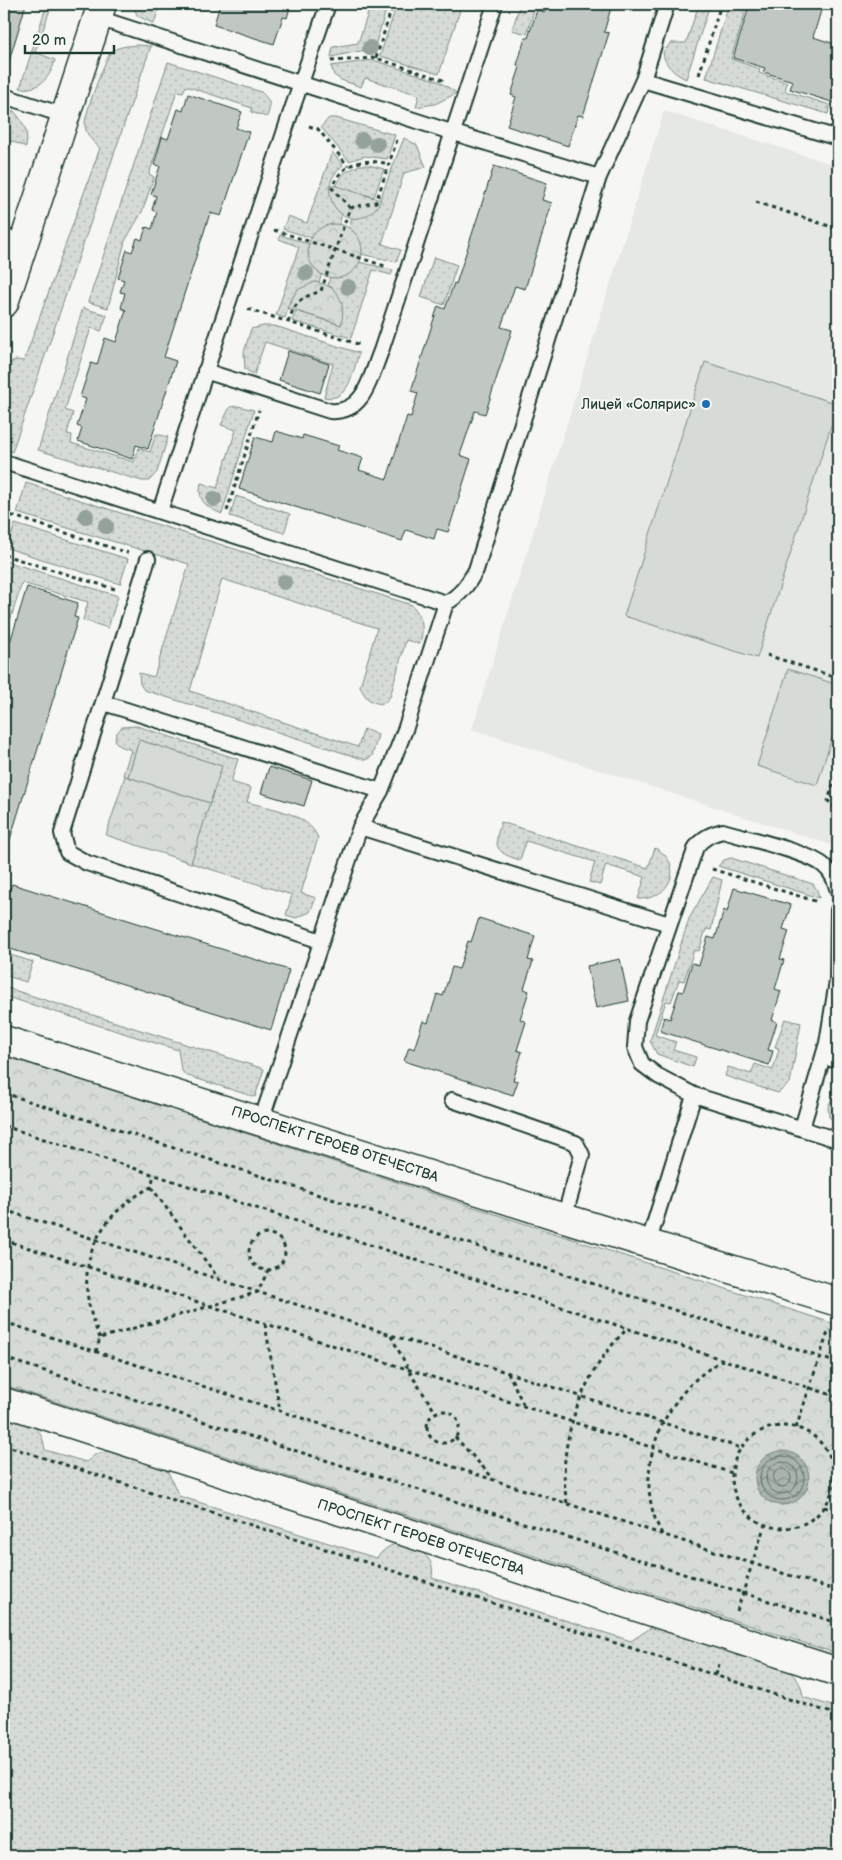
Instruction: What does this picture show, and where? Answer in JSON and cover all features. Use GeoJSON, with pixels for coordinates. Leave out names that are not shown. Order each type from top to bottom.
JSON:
{"type":"FeatureCollection","features":[{"type":"Feature","properties":{"kind":"street"},"geometry":{"type":"LineString","coordinates":[[4,303],[14,240],[66,116],[100,11]]}},
{"type":"Feature","properties":{"kind":"street","name":"ПРОСПЕКТ ГЕРОЕВ ОТЕЧЕСТВА"},"geometry":{"type":"LineString","coordinates":[[4,1040],[261,1120],[564,1218],[838,1302]]}},
{"type":"Feature","properties":{"kind":"street","name":"ПРОСПЕКТ ГЕРОЕВ ОТЕЧЕСТВА"},"geometry":{"type":"LineString","coordinates":[[4,1402],[838,1672]]}},
{"type":"Feature","properties":{"kind":"lane"},"geometry":{"type":"LineString","coordinates":[[160,511],[288,118],[302,83],[328,4]]}},
{"type":"Feature","properties":{"kind":"lane"},"geometry":{"type":"LineString","coordinates":[[205,371],[330,411],[343,412],[355,405],[364,393],[381,351],[495,4]]}},
{"type":"Feature","properties":{"kind":"lane"},"geometry":{"type":"LineString","coordinates":[[261,1120],[360,827],[381,791],[406,727],[446,603],[456,597],[468,585],[476,570],[599,177],[643,80],[667,4]]}},
{"type":"Feature","properties":{"kind":"lane"},"geometry":{"type":"LineString","coordinates":[[100,11],[302,83],[454,133],[599,177]]}},
{"type":"Feature","properties":{"kind":"lane"},"geometry":{"type":"LineString","coordinates":[[643,80],[838,138]]}},
{"type":"Feature","properties":{"kind":"lane"},"geometry":{"type":"LineString","coordinates":[[4,96],[66,116]]}},
{"type":"Feature","properties":{"kind":"lane"},"geometry":{"type":"LineString","coordinates":[[4,462],[446,603]]}},
{"type":"Feature","properties":{"kind":"lane"},"geometry":{"type":"LineString","coordinates":[[148,559],[62,833],[67,852],[87,862],[321,940]]}},
{"type":"Feature","properties":{"kind":"lane"},"geometry":{"type":"LineString","coordinates":[[104,703],[381,791]]}},
{"type":"Feature","properties":{"kind":"lane"},"geometry":{"type":"LineString","coordinates":[[360,827],[669,924]]}},
{"type":"Feature","properties":{"kind":"lane"},"geometry":{"type":"LineString","coordinates":[[838,892],[833,876],[816,861],[723,831],[710,834],[701,841],[691,861],[637,1021],[635,1047],[642,1064],[658,1076],[694,1095],[838,1140]]}},
{"type":"Feature","properties":{"kind":"lane"},"geometry":{"type":"LineString","coordinates":[[802,1128],[824,1057],[838,982],[838,910]]}},
{"type":"Feature","properties":{"kind":"lane"},"geometry":{"type":"LineString","coordinates":[[824,1057],[838,1061]]}},
{"type":"Feature","properties":{"kind":"lane"},"geometry":{"type":"LineString","coordinates":[[648,1244],[694,1095]]}},
{"type":"Feature","properties":{"kind":"lane"},"geometry":{"type":"LineString","coordinates":[[452,1100],[576,1143],[582,1155],[564,1218]]}},
{"type":"Feature","properties":{"kind":"path"},"geometry":{"type":"LineString","coordinates":[[376,58],[393,4]]}},
{"type":"Feature","properties":{"kind":"path"},"geometry":{"type":"LineString","coordinates":[[693,95],[721,4]]}},
{"type":"Feature","properties":{"kind":"path"},"geometry":{"type":"LineString","coordinates":[[308,64],[367,57],[376,58],[468,88]]}},
{"type":"Feature","properties":{"kind":"path"},"geometry":{"type":"LineString","coordinates":[[350,208],[376,202],[405,117]]}},
{"type":"Feature","properties":{"kind":"path"},"geometry":{"type":"LineString","coordinates":[[288,118],[318,129],[348,166]]}},
{"type":"Feature","properties":{"kind":"path"},"geometry":{"type":"LineString","coordinates":[[350,208],[332,188],[336,177],[348,166],[360,160],[389,164]]}},
{"type":"Feature","properties":{"kind":"path"},"geometry":{"type":"LineString","coordinates":[[756,202],[838,229]]}},
{"type":"Feature","properties":{"kind":"path"},"geometry":{"type":"LineString","coordinates":[[288,322],[294,306],[303,297],[321,291],[350,208]]}},
{"type":"Feature","properties":{"kind":"path"},"geometry":{"type":"LineString","coordinates":[[254,224],[407,273]]}},
{"type":"Feature","properties":{"kind":"path"},"geometry":{"type":"LineString","coordinates":[[228,303],[381,351]]}},
{"type":"Feature","properties":{"kind":"path"},"geometry":{"type":"LineString","coordinates":[[221,530],[265,390]]}},
{"type":"Feature","properties":{"kind":"path"},"geometry":{"type":"LineString","coordinates":[[4,513],[148,559]]}},
{"type":"Feature","properties":{"kind":"path"},"geometry":{"type":"LineString","coordinates":[[4,555],[136,596]]}},
{"type":"Feature","properties":{"kind":"path"},"geometry":{"type":"LineString","coordinates":[[767,655],[838,678]]}},
{"type":"Feature","properties":{"kind":"path"},"geometry":{"type":"LineString","coordinates":[[838,769],[828,801],[838,810]]}},
{"type":"Feature","properties":{"kind":"path"},"geometry":{"type":"LineString","coordinates":[[691,861],[731,876],[823,903]]}},
{"type":"Feature","properties":{"kind":"path"},"geometry":{"type":"LineString","coordinates":[[4,1093],[838,1363]]}},
{"type":"Feature","properties":{"kind":"path"},"geometry":{"type":"LineString","coordinates":[[4,1126],[838,1397]]}},
{"type":"Feature","properties":{"kind":"path"},"geometry":{"type":"LineString","coordinates":[[96,1352],[100,1338],[88,1305],[86,1288],[88,1267],[96,1240],[114,1212],[131,1197],[151,1187],[154,1175]]}},
{"type":"Feature","properties":{"kind":"path"},"geometry":{"type":"LineString","coordinates":[[151,1187],[220,1280]]}},
{"type":"Feature","properties":{"kind":"path"},"geometry":{"type":"LineString","coordinates":[[4,1210],[741,1448]]}},
{"type":"Feature","properties":{"kind":"path"},"geometry":{"type":"LineString","coordinates":[[100,1338],[258,1292],[268,1270],[279,1266],[285,1251],[283,1244],[277,1238],[270,1234],[262,1234],[255,1238],[250,1245],[248,1253],[250,1260],[256,1266],[268,1270]]}},
{"type":"Feature","properties":{"kind":"path"},"geometry":{"type":"LineString","coordinates":[[4,1240],[732,1473]]}},
{"type":"Feature","properties":{"kind":"path"},"geometry":{"type":"LineString","coordinates":[[796,1428],[838,1302]]}},
{"type":"Feature","properties":{"kind":"path"},"geometry":{"type":"LineString","coordinates":[[4,1322],[838,1591]]}},
{"type":"Feature","properties":{"kind":"path"},"geometry":{"type":"LineString","coordinates":[[265,1324],[280,1411]]}},
{"type":"Feature","properties":{"kind":"path"},"geometry":{"type":"LineString","coordinates":[[567,1503],[566,1451],[573,1422],[582,1396],[604,1355],[627,1329]]}},
{"type":"Feature","properties":{"kind":"path"},"geometry":{"type":"LineString","coordinates":[[390,1335],[436,1412]]}},
{"type":"Feature","properties":{"kind":"path"},"geometry":{"type":"LineString","coordinates":[[4,1358],[838,1623]]}},
{"type":"Feature","properties":{"kind":"path"},"geometry":{"type":"LineString","coordinates":[[663,1534],[652,1505],[650,1482],[654,1448],[662,1422],[679,1395],[695,1378],[723,1360]]}},
{"type":"Feature","properties":{"kind":"path"},"geometry":{"type":"LineString","coordinates":[[508,1372],[525,1407]]}},
{"type":"Feature","properties":{"kind":"path"},"geometry":{"type":"LineString","coordinates":[[441,1410],[449,1412],[456,1416],[460,1424],[459,1433],[446,1443],[437,1442],[430,1437],[427,1429],[428,1420],[436,1412],[441,1410]]}},
{"type":"Feature","properties":{"kind":"path"},"geometry":{"type":"LineString","coordinates":[[784,1425],[796,1428],[812,1434],[823,1444],[831,1456],[836,1482],[830,1499],[810,1520],[797,1527],[783,1528],[765,1524],[755,1520],[744,1510],[736,1498],[732,1473],[737,1455],[741,1448],[756,1433],[770,1427],[784,1425]]}},
{"type":"Feature","properties":{"kind":"path"},"geometry":{"type":"LineString","coordinates":[[455,1437],[496,1480]]}},
{"type":"Feature","properties":{"kind":"path"},"geometry":{"type":"LineString","coordinates":[[4,1445],[838,1715]]}},
{"type":"Feature","properties":{"kind":"path"},"geometry":{"type":"LineString","coordinates":[[824,1507],[838,1511]]}},
{"type":"Feature","properties":{"kind":"path"},"geometry":{"type":"LineString","coordinates":[[716,1675],[765,1524]]}},
{"type":"Feature","properties":{"kind":"shaded area","name":"Лицей «Солярис»"},"geometry":{"type":"Polygon","coordinates":[[[664,111],[838,166],[838,847],[472,729],[664,111]]]}},
{"type":"Feature","properties":{"kind":"green space"},"geometry":{"type":"Polygon","coordinates":[[[47,4],[52,4],[35,52],[55,60],[51,72],[39,85],[20,88],[47,4]]]}},
{"type":"Feature","properties":{"kind":"green space"},"geometry":{"type":"Polygon","coordinates":[[[131,4],[160,4],[154,24],[138,16],[131,4]]]}},
{"type":"Feature","properties":{"kind":"green space"},"geometry":{"type":"Polygon","coordinates":[[[371,4],[388,4],[373,52],[365,50],[331,57],[333,47],[358,43],[371,4]]]}},
{"type":"Feature","properties":{"kind":"green space"},"geometry":{"type":"Polygon","coordinates":[[[397,4],[462,4],[439,74],[380,56],[397,4]]]}},
{"type":"Feature","properties":{"kind":"green space"},"geometry":{"type":"Polygon","coordinates":[[[520,4],[543,4],[541,9],[535,7],[527,34],[512,30],[520,4]]]}},
{"type":"Feature","properties":{"kind":"green space"},"geometry":{"type":"Polygon","coordinates":[[[699,4],[710,4],[686,79],[665,61],[663,52],[671,43],[686,43],[699,4]]]}},
{"type":"Feature","properties":{"kind":"green space"},"geometry":{"type":"Polygon","coordinates":[[[729,4],[748,4],[731,59],[760,69],[759,73],[787,82],[785,91],[830,105],[828,114],[706,78],[729,4]]]}},
{"type":"Feature","properties":{"kind":"green space"},"geometry":{"type":"Polygon","coordinates":[[[137,45],[151,46],[12,452],[4,448],[4,365],[16,360],[24,361],[100,148],[87,133],[85,121],[104,65],[114,50],[137,45]]]}},
{"type":"Feature","properties":{"kind":"green space"},"geometry":{"type":"Polygon","coordinates":[[[373,60],[438,81],[457,93],[435,104],[416,107],[419,95],[365,78],[361,87],[341,80],[334,75],[331,66],[373,60]]]}},
{"type":"Feature","properties":{"kind":"green space"},"geometry":{"type":"Polygon","coordinates":[[[168,62],[261,92],[268,101],[268,113],[267,117],[251,112],[252,108],[186,86],[183,92],[177,91],[149,174],[154,177],[142,212],[125,241],[108,308],[88,302],[168,62]]]}},
{"type":"Feature","properties":{"kind":"green space"},"geometry":{"type":"Polygon","coordinates":[[[13,110],[20,118],[24,127],[27,136],[26,147],[9,140],[4,153],[4,134],[13,110]]]}},
{"type":"Feature","properties":{"kind":"green space"},"geometry":{"type":"Polygon","coordinates":[[[329,118],[336,118],[395,135],[387,159],[365,156],[349,161],[321,127],[329,118]]]}},
{"type":"Feature","properties":{"kind":"green space"},"geometry":{"type":"Polygon","coordinates":[[[404,138],[417,145],[426,167],[404,173],[382,244],[401,250],[396,262],[361,254],[362,249],[349,228],[352,218],[356,218],[377,207],[404,138]]]}},
{"type":"Feature","properties":{"kind":"green space"},"geometry":{"type":"Polygon","coordinates":[[[332,152],[343,165],[335,174],[330,184],[332,199],[336,208],[342,214],[339,225],[324,228],[312,238],[283,229],[288,216],[307,223],[332,152]]]}},
{"type":"Feature","properties":{"kind":"green space"},"geometry":{"type":"Polygon","coordinates":[[[359,165],[369,165],[384,169],[374,197],[336,186],[343,174],[359,165]]]}},
{"type":"Feature","properties":{"kind":"green space"},"geometry":{"type":"Polygon","coordinates":[[[330,184],[381,200],[374,210],[366,216],[348,217],[340,213],[334,206],[330,196],[330,184]]]}},
{"type":"Feature","properties":{"kind":"green space"},"geometry":{"type":"Polygon","coordinates":[[[335,224],[354,232],[362,251],[354,270],[335,278],[316,270],[308,251],[316,232],[335,224]]]}},
{"type":"Feature","properties":{"kind":"green space"},"geometry":{"type":"Polygon","coordinates":[[[280,235],[309,244],[312,260],[316,268],[322,273],[319,283],[315,282],[291,298],[285,318],[276,315],[299,247],[279,239],[280,235]]]}},
{"type":"Feature","properties":{"kind":"green space"},"geometry":{"type":"Polygon","coordinates":[[[434,257],[457,265],[444,305],[421,297],[434,257]]]}},
{"type":"Feature","properties":{"kind":"green space"},"geometry":{"type":"Polygon","coordinates":[[[359,262],[393,270],[391,275],[373,270],[351,338],[292,321],[296,311],[341,325],[333,288],[328,285],[330,277],[347,274],[359,262]]]}},
{"type":"Feature","properties":{"kind":"green space"},"geometry":{"type":"Polygon","coordinates":[[[315,282],[330,287],[339,296],[342,309],[341,325],[287,308],[297,290],[315,282]]]}},
{"type":"Feature","properties":{"kind":"green space"},"geometry":{"type":"Polygon","coordinates":[[[83,308],[107,315],[101,331],[91,328],[65,410],[73,413],[67,434],[72,435],[71,443],[134,462],[139,448],[150,452],[156,434],[168,437],[157,472],[149,481],[142,481],[38,450],[83,308]]]}},
{"type":"Feature","properties":{"kind":"green space"},"geometry":{"type":"Polygon","coordinates":[[[275,326],[359,353],[349,384],[339,395],[332,398],[324,397],[333,364],[265,342],[254,375],[245,369],[244,352],[251,329],[275,326]]]}},
{"type":"Feature","properties":{"kind":"green space"},"geometry":{"type":"Polygon","coordinates":[[[705,362],[838,404],[757,658],[624,616],[705,362]]]}},
{"type":"Feature","properties":{"kind":"green space"},"geometry":{"type":"Polygon","coordinates":[[[238,406],[254,410],[222,514],[204,503],[200,489],[201,483],[217,488],[236,430],[221,425],[230,407],[238,406]]]}},
{"type":"Feature","properties":{"kind":"green space"},"geometry":{"type":"Polygon","coordinates":[[[26,483],[412,605],[422,623],[420,644],[406,640],[390,697],[383,704],[368,699],[360,686],[377,628],[222,579],[190,691],[358,747],[364,729],[378,735],[372,756],[366,760],[144,690],[140,684],[139,673],[154,677],[189,564],[17,513],[26,483]]]}},
{"type":"Feature","properties":{"kind":"green space"},"geometry":{"type":"Polygon","coordinates":[[[236,496],[290,514],[284,533],[230,516],[236,496]]]}},
{"type":"Feature","properties":{"kind":"green space"},"geometry":{"type":"Polygon","coordinates":[[[15,524],[128,559],[120,584],[7,548],[15,524]]]}},
{"type":"Feature","properties":{"kind":"green space"},"geometry":{"type":"Polygon","coordinates":[[[5,561],[118,596],[108,628],[83,620],[88,602],[22,583],[8,627],[4,626],[5,561]]]}},
{"type":"Feature","properties":{"kind":"green space"},"geometry":{"type":"Polygon","coordinates":[[[788,669],[838,685],[838,718],[817,785],[757,766],[788,669]]]}},
{"type":"Feature","properties":{"kind":"green space"},"geometry":{"type":"Polygon","coordinates":[[[137,726],[238,759],[231,782],[251,788],[247,802],[297,817],[313,829],[318,838],[301,893],[316,898],[310,912],[296,918],[286,915],[292,895],[191,863],[221,766],[139,740],[128,777],[123,775],[131,750],[120,746],[115,741],[116,734],[122,727],[137,726]]]}},
{"type":"Feature","properties":{"kind":"green space"},"geometry":{"type":"Polygon","coordinates":[[[139,740],[222,766],[210,803],[128,777],[139,740]]]}},
{"type":"Feature","properties":{"kind":"green space"},"geometry":{"type":"Polygon","coordinates":[[[125,776],[210,803],[191,863],[106,835],[125,776]]]}},
{"type":"Feature","properties":{"kind":"green space"},"geometry":{"type":"Polygon","coordinates":[[[501,822],[648,868],[655,848],[670,863],[672,871],[670,880],[666,888],[659,894],[649,898],[638,899],[645,877],[606,865],[600,885],[589,882],[595,862],[526,841],[520,860],[505,854],[498,847],[497,837],[501,822]]]}},
{"type":"Feature","properties":{"kind":"green space"},"geometry":{"type":"Polygon","coordinates":[[[731,858],[813,884],[819,898],[718,866],[724,860],[731,858]]]}},
{"type":"Feature","properties":{"kind":"green space"},"geometry":{"type":"Polygon","coordinates":[[[713,877],[722,880],[711,930],[706,929],[699,951],[694,950],[684,981],[679,980],[671,1002],[666,1001],[655,1035],[676,1042],[673,1050],[696,1057],[693,1067],[657,1054],[650,1041],[689,919],[713,877]]]}},
{"type":"Feature","properties":{"kind":"green space"},"geometry":{"type":"Polygon","coordinates":[[[4,953],[33,962],[26,982],[4,975],[4,953]]]}},
{"type":"Feature","properties":{"kind":"green space"},"geometry":{"type":"Polygon","coordinates":[[[4,987],[264,1069],[255,1097],[185,1075],[181,1069],[178,1050],[4,996],[4,987]]]}},
{"type":"Feature","properties":{"kind":"green space"},"geometry":{"type":"Polygon","coordinates":[[[785,1019],[801,1023],[790,1083],[778,1093],[725,1076],[728,1067],[751,1074],[755,1064],[773,1070],[779,1049],[775,1047],[785,1019]]]}},
{"type":"Feature","properties":{"kind":"green space"},"geometry":{"type":"Polygon","coordinates":[[[4,1055],[838,1325],[838,1654],[4,1385],[4,1055]]]}},
{"type":"Feature","properties":{"kind":"green space"},"geometry":{"type":"Polygon","coordinates":[[[838,1085],[838,1125],[829,1117],[828,1107],[838,1085]]]}},
{"type":"Feature","properties":{"kind":"green space"},"geometry":{"type":"Polygon","coordinates":[[[4,1415],[26,1422],[37,1429],[45,1450],[86,1462],[96,1454],[109,1451],[157,1466],[168,1472],[179,1496],[376,1558],[390,1546],[406,1544],[417,1549],[427,1557],[432,1566],[432,1578],[631,1641],[655,1625],[785,1669],[798,1680],[803,1697],[838,1708],[838,1856],[4,1856],[4,1415]]]}},
{"type":"Feature","properties":{"kind":"water"},"geometry":{"type":"Polygon","coordinates":[[[777,1451],[787,1451],[797,1455],[805,1463],[809,1478],[805,1493],[797,1501],[787,1505],[777,1505],[767,1501],[759,1493],[755,1483],[755,1473],[759,1463],[767,1455],[777,1451]]]}},
{"type":"Feature","properties":{"kind":"building"},"geometry":{"type":"Polygon","coordinates":[[[4,4],[26,4],[7,68],[4,67],[4,4]]]}},
{"type":"Feature","properties":{"kind":"building"},"geometry":{"type":"Polygon","coordinates":[[[220,4],[291,4],[287,18],[283,17],[274,44],[214,25],[220,4]]]}},
{"type":"Feature","properties":{"kind":"building"},"geometry":{"type":"Polygon","coordinates":[[[547,4],[612,4],[604,32],[609,33],[583,116],[578,115],[568,146],[507,126],[516,97],[511,95],[520,67],[517,65],[525,38],[528,38],[537,10],[545,12],[547,4]]]}},
{"type":"Feature","properties":{"kind":"building"},"geometry":{"type":"Polygon","coordinates":[[[750,4],[823,4],[813,37],[838,45],[838,104],[790,89],[793,81],[763,72],[765,68],[733,58],[750,4]]]}},
{"type":"Feature","properties":{"kind":"building"},"geometry":{"type":"Polygon","coordinates":[[[188,94],[242,112],[236,128],[249,132],[221,216],[210,213],[164,357],[176,361],[148,449],[136,445],[132,459],[78,441],[82,428],[77,426],[86,399],[80,397],[91,363],[97,365],[105,338],[116,342],[126,310],[121,308],[125,293],[120,292],[124,280],[118,278],[127,250],[132,252],[137,238],[142,240],[146,227],[152,229],[157,212],[152,210],[156,196],[151,194],[160,166],[154,165],[162,137],[168,139],[178,109],[183,111],[188,94]]]}},
{"type":"Feature","properties":{"kind":"building"},"geometry":{"type":"Polygon","coordinates":[[[494,166],[547,183],[542,200],[552,203],[525,289],[515,286],[501,327],[512,330],[485,414],[475,411],[460,455],[471,459],[448,532],[437,529],[434,539],[406,530],[402,541],[239,489],[255,437],[273,442],[276,431],[302,439],[303,435],[339,446],[337,450],[363,458],[359,470],[387,479],[407,416],[411,417],[418,393],[411,391],[438,306],[445,309],[454,283],[456,284],[494,166]]]}},
{"type":"Feature","properties":{"kind":"building"},"geometry":{"type":"Polygon","coordinates":[[[288,351],[329,364],[320,393],[279,380],[288,351]]]}},
{"type":"Feature","properties":{"kind":"building"},"geometry":{"type":"Polygon","coordinates":[[[27,587],[78,603],[74,617],[78,618],[4,859],[4,662],[27,587]]]}},
{"type":"Feature","properties":{"kind":"building"},"geometry":{"type":"Polygon","coordinates":[[[269,767],[312,780],[304,806],[261,793],[269,767]]]}},
{"type":"Feature","properties":{"kind":"building"},"geometry":{"type":"Polygon","coordinates":[[[12,884],[289,970],[271,1030],[4,947],[4,887],[10,889],[12,884]]]}},
{"type":"Feature","properties":{"kind":"building"},"geometry":{"type":"Polygon","coordinates":[[[734,888],[791,905],[783,929],[789,931],[780,959],[784,960],[775,989],[781,991],[772,1020],[777,1022],[768,1050],[773,1051],[769,1065],[660,1031],[664,1017],[670,1019],[679,991],[683,992],[692,963],[699,965],[708,937],[715,939],[724,910],[727,912],[734,888]]]}},
{"type":"Feature","properties":{"kind":"building"},"geometry":{"type":"Polygon","coordinates":[[[479,918],[535,936],[528,960],[533,961],[524,989],[529,991],[520,1019],[526,1022],[517,1050],[522,1052],[513,1080],[518,1081],[513,1095],[404,1061],[409,1047],[414,1049],[423,1021],[428,1023],[437,994],[443,996],[452,967],[459,969],[468,941],[471,942],[479,918]]]}},
{"type":"Feature","properties":{"kind":"building"},"geometry":{"type":"Polygon","coordinates":[[[620,959],[629,1001],[596,1008],[587,966],[620,959]]]}},
{"type":"Feature","properties":{"kind":"place","name":"Лицей «Солярис»"},"geometry":{"type":"Point","coordinates":[706,404]}}]}
